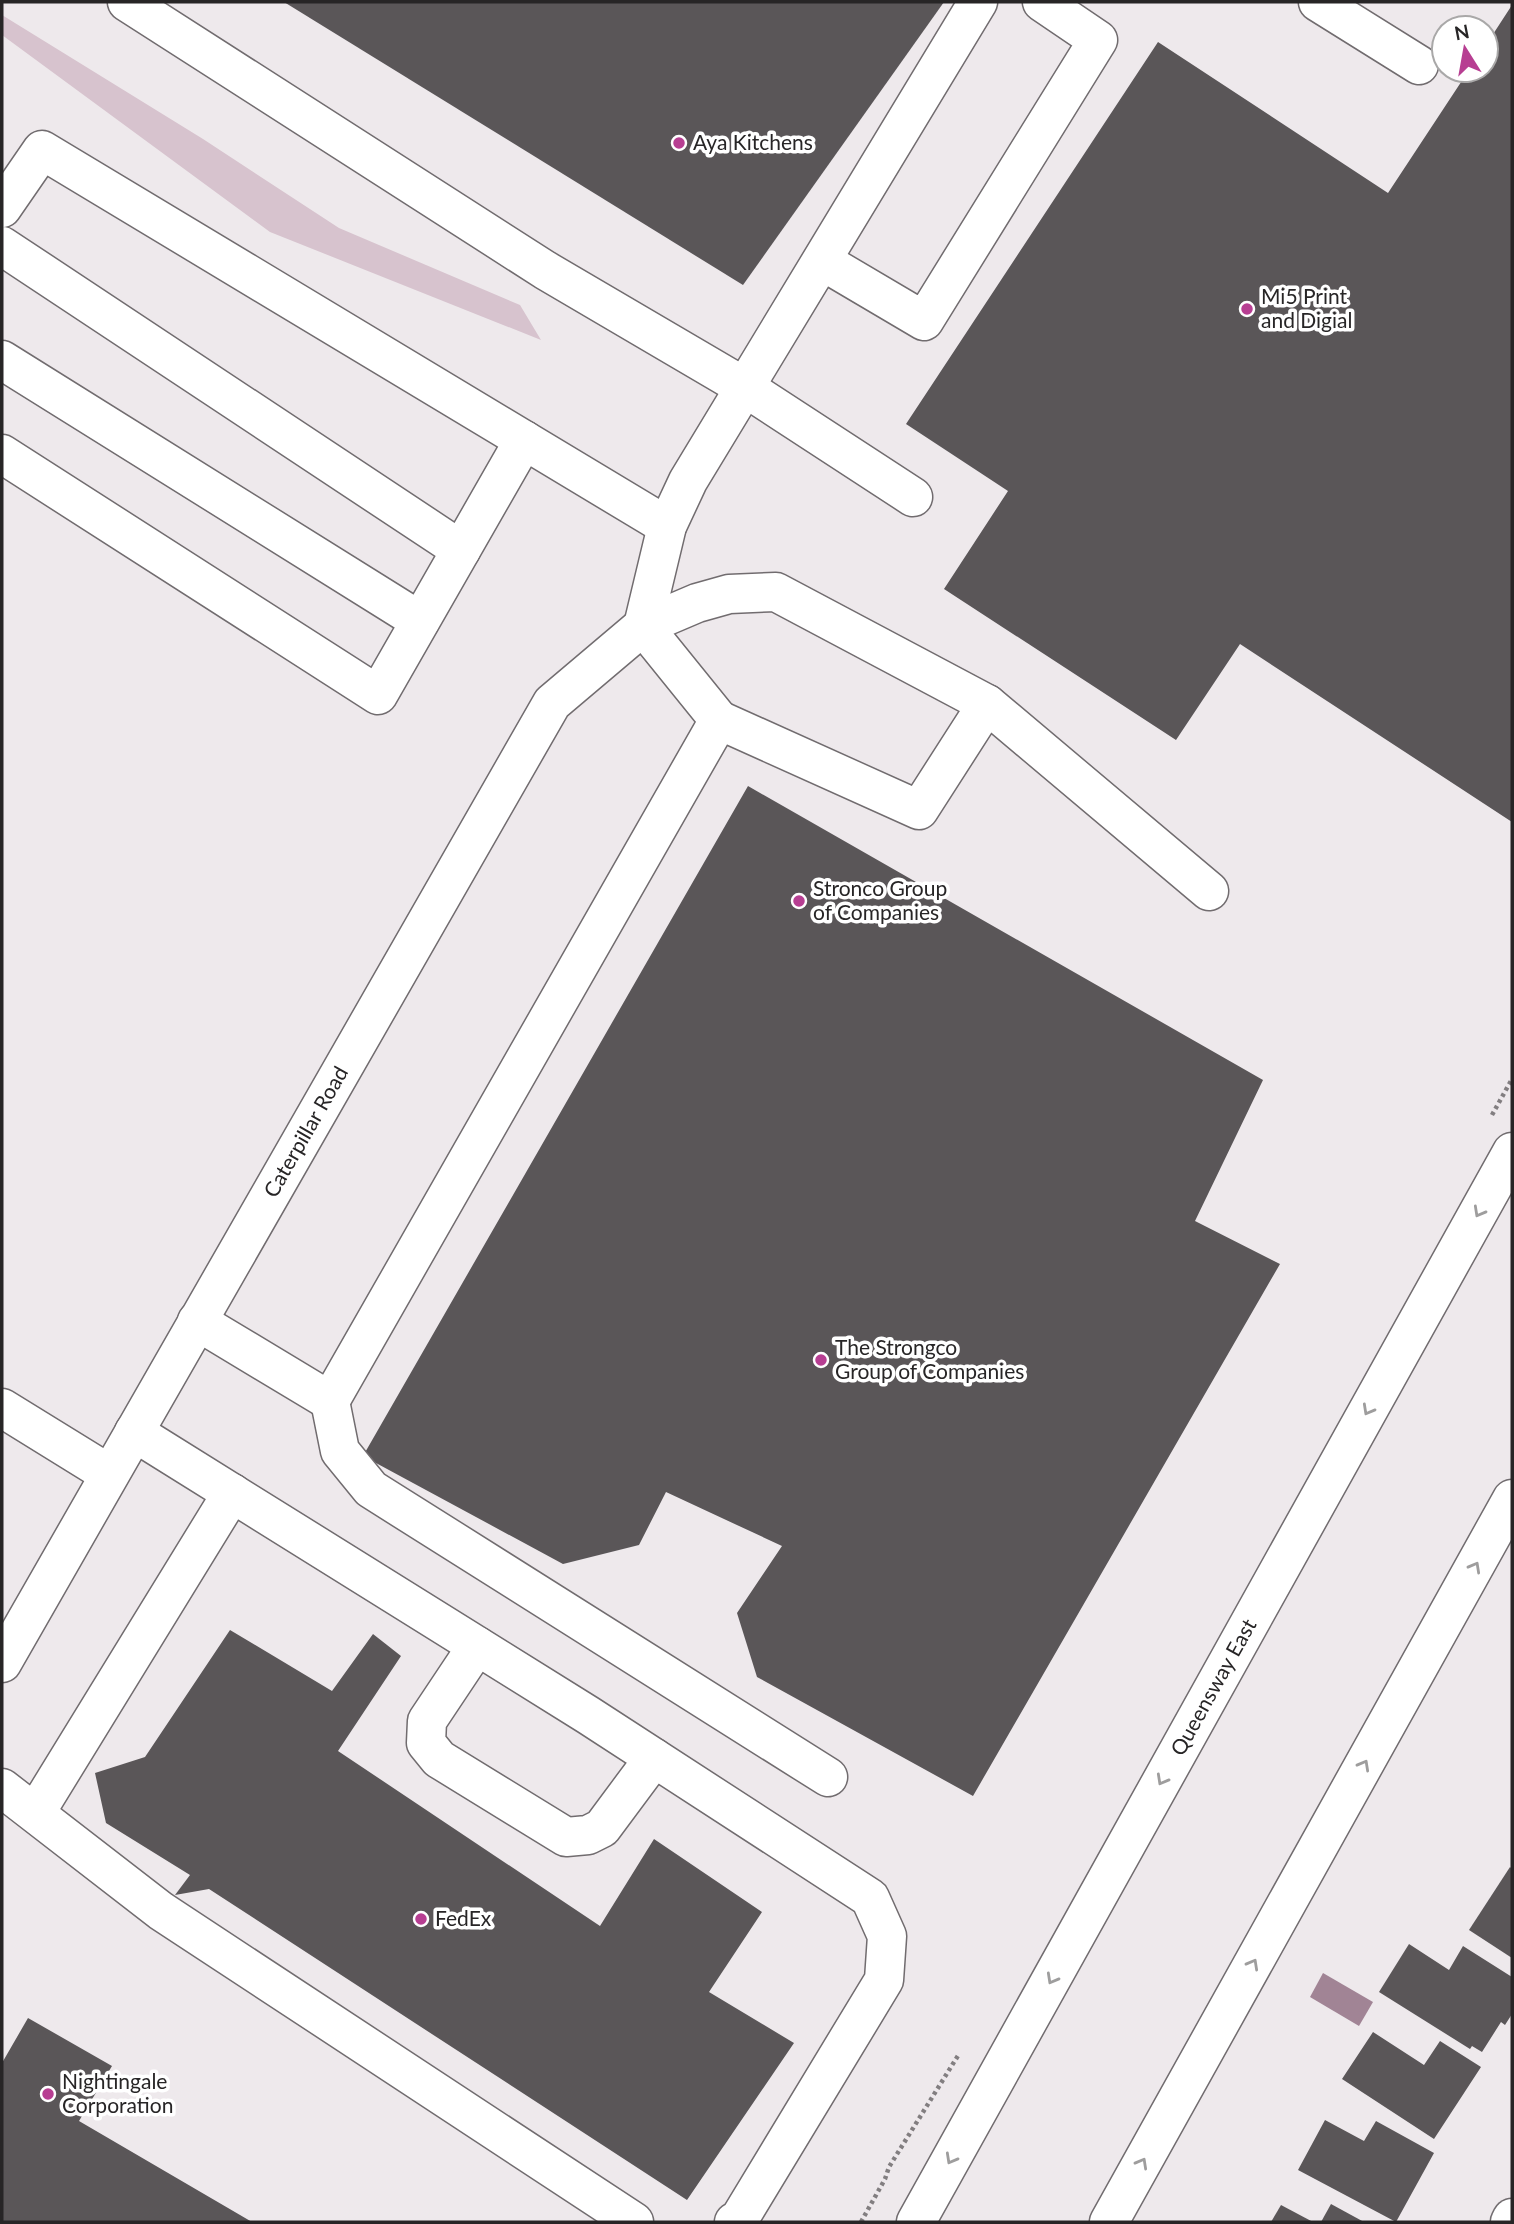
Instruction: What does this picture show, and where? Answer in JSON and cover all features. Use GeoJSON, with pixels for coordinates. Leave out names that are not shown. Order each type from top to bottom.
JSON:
{"type":"FeatureCollection","features":[{"type":"Feature","properties":{"kind":"main road"},"geometry":{"type":"LineString","coordinates":[[127,2],[545,270],[746,388],[913,497]]}},
{"type":"Feature","properties":{"kind":"main road"},"geometry":{"type":"LineString","coordinates":[[978,2],[824,262],[688,481],[667,526],[643,626],[719,720],[919,810],[987,704]]}},
{"type":"Feature","properties":{"kind":"main road"},"geometry":{"type":"LineString","coordinates":[[824,262],[924,321],[1098,40],[1042,2]]}},
{"type":"Feature","properties":{"kind":"main road"},"geometry":{"type":"LineString","coordinates":[[1318,2],[1419,65]]}},
{"type":"Feature","properties":{"kind":"main road"},"geometry":{"type":"LineString","coordinates":[[2,208],[42,150],[667,526]]}},
{"type":"Feature","properties":{"kind":"main road"},"geometry":{"type":"LineString","coordinates":[[2,246],[461,550]]}},
{"type":"Feature","properties":{"kind":"main road"},"geometry":{"type":"LineString","coordinates":[[2,360],[420,621]]}},
{"type":"Feature","properties":{"kind":"main road"},"geometry":{"type":"LineString","coordinates":[[2,454],[378,695],[524,440]]}},
{"type":"Feature","properties":{"kind":"main road","name":"Caterpillar Road"},"geometry":{"type":"LineString","coordinates":[[2,1662],[552,703],[643,626],[697,603],[729,594],[776,592],[987,704],[1209,891]]}},
{"type":"Feature","properties":{"kind":"main road"},"geometry":{"type":"LineString","coordinates":[[719,720],[330,1401],[340,1451],[371,1489],[828,1777]]}},
{"type":"Feature","properties":{"kind":"main road","name":"Queensway East"},"geometry":{"type":"LineString","coordinates":[[916,2222],[1512,1152]]}},
{"type":"Feature","properties":{"kind":"main road"},"geometry":{"type":"LineString","coordinates":[[197,1321],[330,1401]]}},
{"type":"Feature","properties":{"kind":"main road"},"geometry":{"type":"LineString","coordinates":[[2,1409],[109,1474]]}},
{"type":"Feature","properties":{"kind":"main road"},"geometry":{"type":"LineString","coordinates":[[134,1432],[654,1758],[870,1898],[887,1936],[884,1980],[738,2221],[734,2222]]}},
{"type":"Feature","properties":{"kind":"main road"},"geometry":{"type":"LineString","coordinates":[[36,1812],[232,1493]]}},
{"type":"Feature","properties":{"kind":"main road"},"geometry":{"type":"LineString","coordinates":[[1109,2222],[1512,1499]]}},
{"type":"Feature","properties":{"kind":"main road"},"geometry":{"type":"LineString","coordinates":[[477,1646],[427,1721],[426,1743],[439,1759],[566,1837],[588,1835],[602,1828],[654,1758]]}},
{"type":"Feature","properties":{"kind":"main road"},"geometry":{"type":"LineString","coordinates":[[2,1788],[161,1911],[634,2222]]}},
{"type":"Feature","properties":{"kind":"main road"},"geometry":{"type":"LineString","coordinates":[[1510,2222],[1512,2218]]}},
{"type":"Feature","properties":{"kind":"path"},"geometry":{"type":"LineString","coordinates":[[860,2222],[889,2167]]}},
{"type":"Feature","properties":{"kind":"shaded area"},"geometry":{"type":"Polygon","coordinates":[[[2,15],[203,139],[339,228],[520,305],[541,340],[270,232],[2,35],[2,15]]]}},
{"type":"Feature","properties":{"kind":"shaded area"},"geometry":{"type":"Polygon","coordinates":[[[1323,1973],[1373,2002],[1359,2026],[1310,1997],[1323,1973]]]}},
{"type":"Feature","properties":{"kind":"building","name":"Aya Kitchens"},"geometry":{"type":"Polygon","coordinates":[[[284,2],[944,2],[743,285],[284,2]]]}},
{"type":"Feature","properties":{"kind":"building","name":"Mi5 Print and Digial"},"geometry":{"type":"Polygon","coordinates":[[[1512,5],[1512,822],[1240,644],[1176,740],[944,589],[1008,491],[906,424],[1158,42],[1388,193],[1460,84],[1500,84],[1500,23],[1512,5]]]}},
{"type":"Feature","properties":{"kind":"building","name":"The Strongco Group of Companies"},"geometry":{"type":"Polygon","coordinates":[[[748,786],[1263,1080],[1195,1221],[1280,1264],[973,1796],[757,1677],[737,1613],[782,1546],[666,1492],[639,1545],[563,1564],[363,1456],[748,786]]]}},
{"type":"Feature","properties":{"kind":"building","name":"FedEx"},"geometry":{"type":"Polygon","coordinates":[[[230,1630],[332,1691],[373,1634],[401,1656],[338,1751],[600,1926],[654,1839],[762,1912],[709,1992],[794,2043],[687,2200],[209,1889],[175,1895],[190,1875],[106,1823],[95,1773],[145,1757],[230,1630]]]}},
{"type":"Feature","properties":{"kind":"building"},"geometry":{"type":"Polygon","coordinates":[[[1510,1867],[1512,1869],[1512,1958],[1469,1930],[1510,1867]]]}},
{"type":"Feature","properties":{"kind":"building"},"geometry":{"type":"Polygon","coordinates":[[[1409,1944],[1449,1970],[1463,1946],[1512,1977],[1512,2014],[1505,2025],[1501,2022],[1482,2052],[1472,2046],[1470,2049],[1379,1992],[1409,1944]]]}},
{"type":"Feature","properties":{"kind":"building","name":"Nightingale Corporation"},"geometry":{"type":"Polygon","coordinates":[[[28,2018],[112,2066],[79,2121],[252,2222],[2,2222],[2,2063],[28,2018]]]}},
{"type":"Feature","properties":{"kind":"building"},"geometry":{"type":"Polygon","coordinates":[[[1373,2032],[1424,2065],[1440,2041],[1481,2067],[1434,2139],[1342,2079],[1373,2032]]]}},
{"type":"Feature","properties":{"kind":"building"},"geometry":{"type":"Polygon","coordinates":[[[1325,2120],[1364,2141],[1376,2121],[1434,2153],[1396,2222],[1298,2170],[1325,2120]]]}},
{"type":"Feature","properties":{"kind":"building"},"geometry":{"type":"Polygon","coordinates":[[[1331,2204],[1364,2222],[1321,2222],[1331,2204]]]}},
{"type":"Feature","properties":{"kind":"building"},"geometry":{"type":"Polygon","coordinates":[[[1281,2205],[1313,2222],[1271,2222],[1281,2205]]]}},
{"type":"Feature","properties":{"kind":"place","name":"Aya Kitchens"},"geometry":{"type":"Point","coordinates":[679,143]}},
{"type":"Feature","properties":{"kind":"place","name":"Mi5 Print and Digial"},"geometry":{"type":"Point","coordinates":[1247,309]}},
{"type":"Feature","properties":{"kind":"place","name":"Stronco Group of Companies"},"geometry":{"type":"Point","coordinates":[799,901]}},
{"type":"Feature","properties":{"kind":"place","name":"The Strongco Group of Companies"},"geometry":{"type":"Point","coordinates":[821,1360]}},
{"type":"Feature","properties":{"kind":"place","name":"FedEx"},"geometry":{"type":"Point","coordinates":[421,1919]}},
{"type":"Feature","properties":{"kind":"place","name":"Nightingale Corporation"},"geometry":{"type":"Point","coordinates":[48,2094]}}]}
